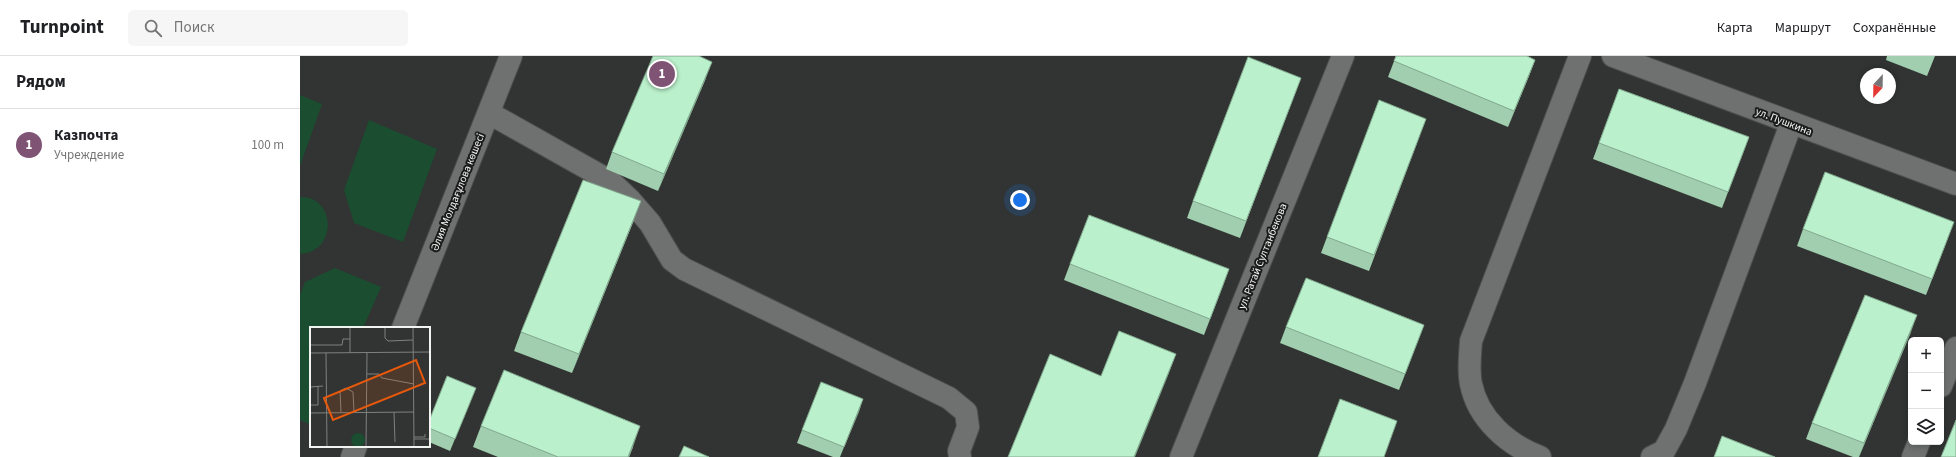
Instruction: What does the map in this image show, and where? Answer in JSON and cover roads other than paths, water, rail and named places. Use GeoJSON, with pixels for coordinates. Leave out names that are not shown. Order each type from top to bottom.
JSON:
{"type":"FeatureCollection","features":[{"type":"Feature","properties":{"kind":"street","name":"Әлия Молдағұлова көшесі"},"geometry":{"type":"LineString","coordinates":[[403,327],[511,56]]}},
{"type":"Feature","properties":{"kind":"street","name":"ул. Ратай Султанбекова"},"geometry":{"type":"LineString","coordinates":[[1181,457],[1343,56]]}},
{"type":"Feature","properties":{"kind":"street"},"geometry":{"type":"LineString","coordinates":[[1540,457],[1512,442],[1495,427],[1479,408],[1471,384],[1469,362],[1471,341],[1580,56]]}},
{"type":"Feature","properties":{"kind":"street","name":"ул. Пушкина"},"geometry":{"type":"LineString","coordinates":[[1613,56],[1791,124],[1956,184]]}},
{"type":"Feature","properties":{"kind":"street"},"geometry":{"type":"LineString","coordinates":[[489,112],[610,182],[630,200],[650,223],[672,260],[684,269],[949,398],[966,412],[968,427],[959,450],[960,457]]}},
{"type":"Feature","properties":{"kind":"street"},"geometry":{"type":"LineString","coordinates":[[1652,457],[1664,451],[1676,429],[1695,383],[1791,124]]}},
{"type":"Feature","properties":{"kind":"street"},"geometry":{"type":"LineString","coordinates":[[1944,378],[1956,348]]}},
{"type":"Feature","properties":{"kind":"street"},"geometry":{"type":"LineString","coordinates":[[1913,457],[1918,445]]}},
{"type":"Feature","properties":{"kind":"street"},"geometry":{"type":"LineString","coordinates":[[352,457],[356,447]]}},
{"type":"Feature","properties":{"kind":"place","name":"Казпочта"},"geometry":{"type":"Point","coordinates":[662,74]}}]}
